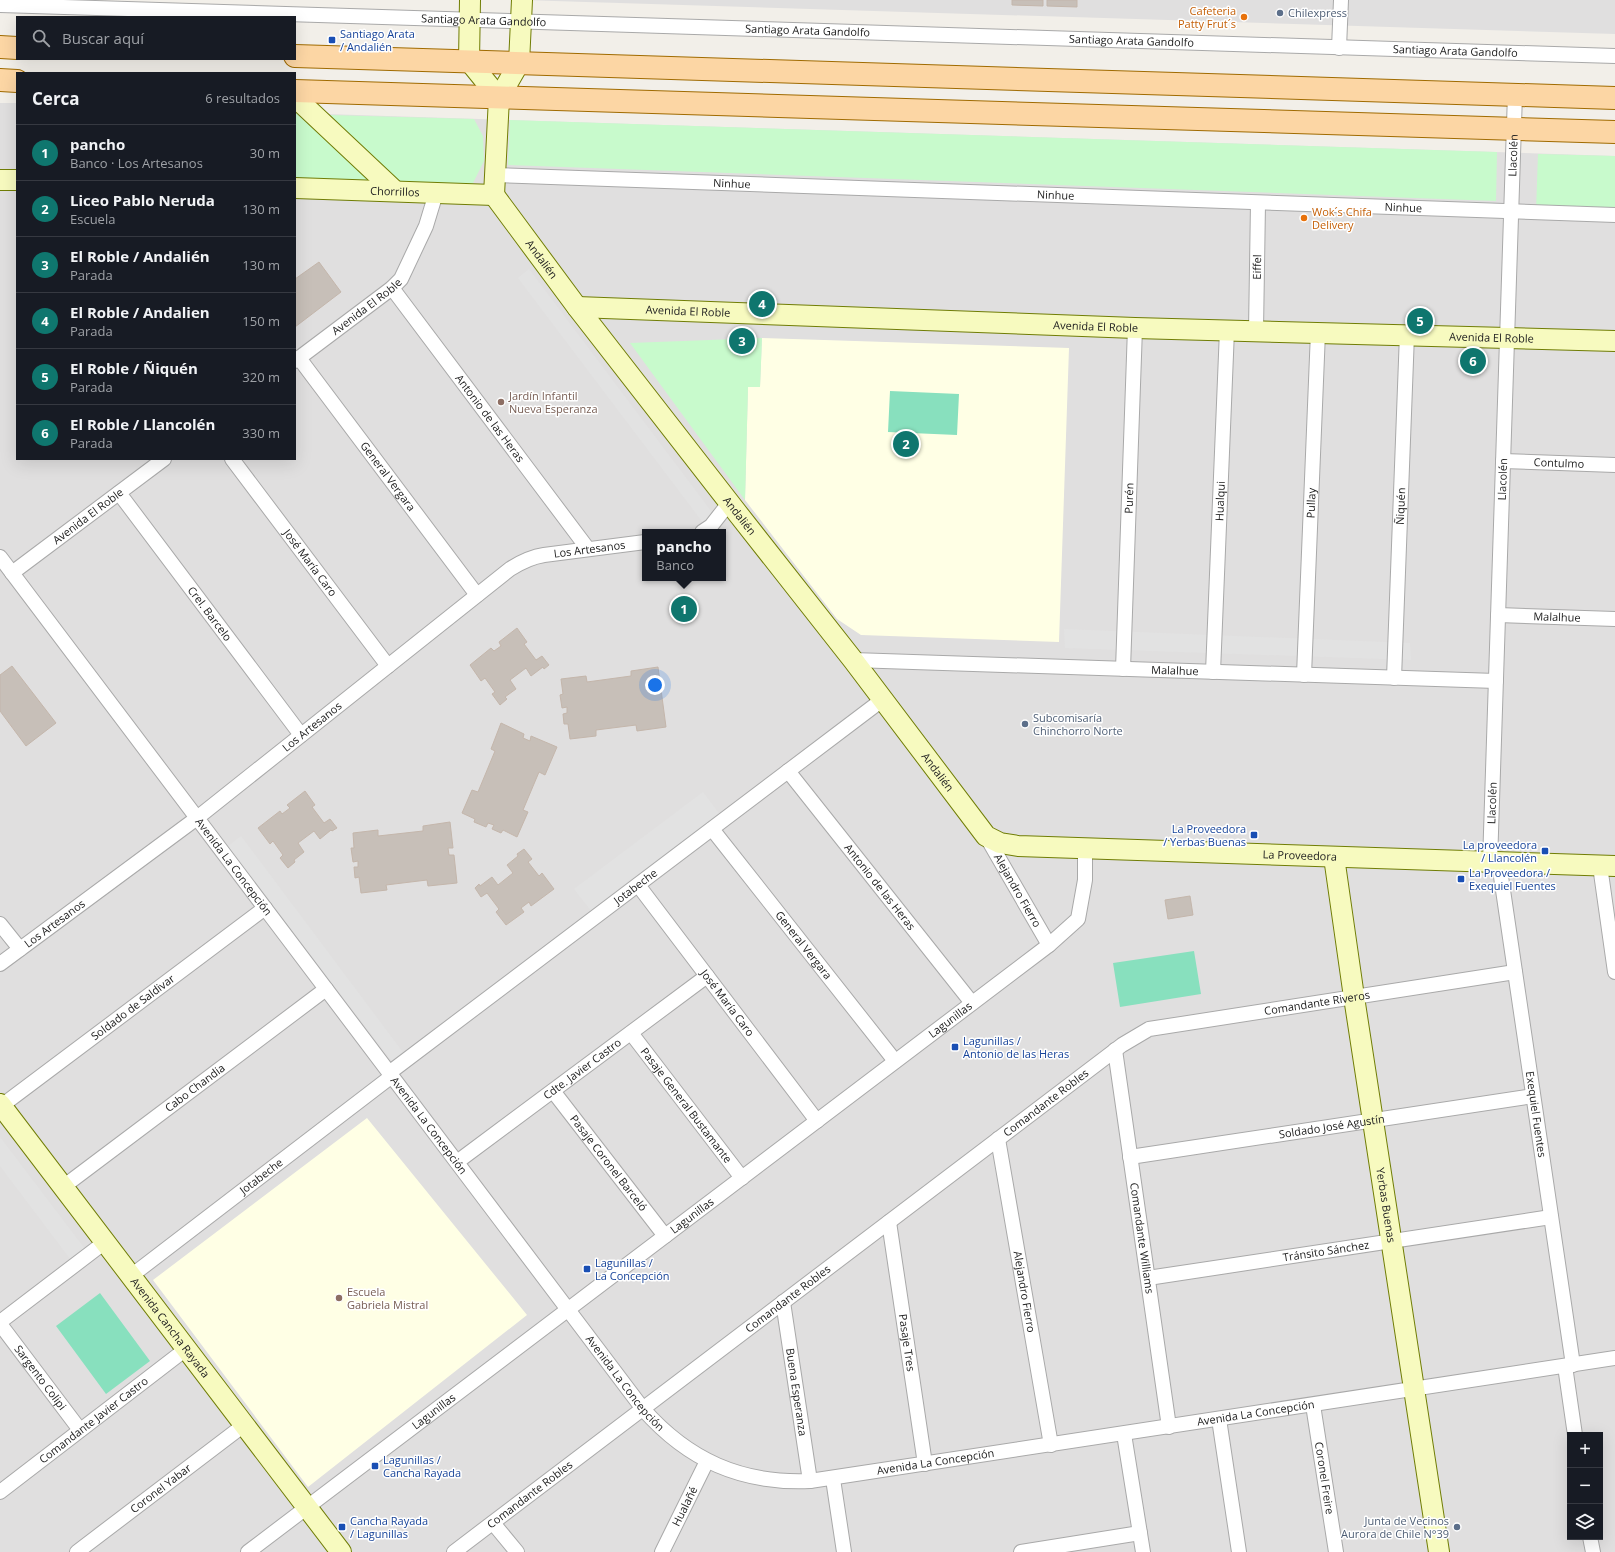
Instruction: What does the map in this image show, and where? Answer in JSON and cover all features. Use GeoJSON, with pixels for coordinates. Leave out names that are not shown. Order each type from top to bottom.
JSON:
{"type":"FeatureCollection","features":[{"type":"Feature","properties":{"kind":"main road"},"geometry":{"type":"LineString","coordinates":[[0,47],[16,48]]}},
{"type":"Feature","properties":{"kind":"main road"},"geometry":{"type":"LineString","coordinates":[[296,56],[1615,98]]}},
{"type":"Feature","properties":{"kind":"main road"},"geometry":{"type":"LineString","coordinates":[[0,80],[16,81]]}},
{"type":"Feature","properties":{"kind":"main road"},"geometry":{"type":"LineString","coordinates":[[296,91],[1615,132]]}},
{"type":"Feature","properties":{"kind":"street"},"geometry":{"type":"LineString","coordinates":[[470,0],[468,61],[499,98]]}},
{"type":"Feature","properties":{"kind":"street"},"geometry":{"type":"LineString","coordinates":[[494,195],[499,98],[520,63],[522,0]]}},
{"type":"Feature","properties":{"kind":"street"},"geometry":{"type":"LineString","coordinates":[[1340,48],[1341,0]]}},
{"type":"Feature","properties":{"kind":"street","name":"Santiago Arata Gandolfo"},"geometry":{"type":"LineString","coordinates":[[0,6],[1615,56]]}},
{"type":"Feature","properties":{"kind":"street","name":"Llacolén"},"geometry":{"type":"LineString","coordinates":[[1495,863],[1496,681],[1515,94]]}},
{"type":"Feature","properties":{"kind":"street"},"geometry":{"type":"LineString","coordinates":[[296,98],[394,191]]}},
{"type":"Feature","properties":{"kind":"street","name":"Ninhue"},"geometry":{"type":"LineString","coordinates":[[495,175],[1615,215]]}},
{"type":"Feature","properties":{"kind":"street"},"geometry":{"type":"LineString","coordinates":[[0,180],[16,180]]}},
{"type":"Feature","properties":{"kind":"street","name":"Chorrillos"},"geometry":{"type":"LineString","coordinates":[[296,188],[494,195]]}},
{"type":"Feature","properties":{"kind":"street","name":"Avenida El Roble"},"geometry":{"type":"LineString","coordinates":[[297,359],[392,288],[401,279],[426,226],[436,193]]}},
{"type":"Feature","properties":{"kind":"street","name":"Andalién"},"geometry":{"type":"LineString","coordinates":[[494,195],[577,307],[853,660],[986,836]]}},
{"type":"Feature","properties":{"kind":"street","name":"Eiffel"},"geometry":{"type":"LineString","coordinates":[[1256,331],[1258,203]]}},
{"type":"Feature","properties":{"kind":"street","name":"Antonio de las Heras"},"geometry":{"type":"LineString","coordinates":[[392,288],[588,549]]}},
{"type":"Feature","properties":{"kind":"street","name":"Avenida El Roble"},"geometry":{"type":"LineString","coordinates":[[577,307],[1135,328],[1407,334],[1615,341]]}},
{"type":"Feature","properties":{"kind":"street","name":"Purén"},"geometry":{"type":"LineString","coordinates":[[1123,669],[1135,328]]}},
{"type":"Feature","properties":{"kind":"street","name":"Hualqui"},"geometry":{"type":"LineString","coordinates":[[1213,672],[1227,330]]}},
{"type":"Feature","properties":{"kind":"street","name":"Pullay"},"geometry":{"type":"LineString","coordinates":[[1304,675],[1318,332]]}},
{"type":"Feature","properties":{"kind":"street","name":"Ñiquén"},"geometry":{"type":"LineString","coordinates":[[1394,678],[1407,334]]}},
{"type":"Feature","properties":{"kind":"street","name":"General Vergara"},"geometry":{"type":"LineString","coordinates":[[297,359],[477,595]]}},
{"type":"Feature","properties":{"kind":"street","name":"Avenida El Roble"},"geometry":{"type":"LineString","coordinates":[[12,573],[163,460]]}},
{"type":"Feature","properties":{"kind":"street","name":"José María Caro"},"geometry":{"type":"LineString","coordinates":[[233,460],[388,666]]}},
{"type":"Feature","properties":{"kind":"street","name":"Contulmo"},"geometry":{"type":"LineString","coordinates":[[1503,461],[1615,465]]}},
{"type":"Feature","properties":{"kind":"street","name":"Crel. Barcelo"},"geometry":{"type":"LineString","coordinates":[[119,493],[301,735]]}},
{"type":"Feature","properties":{"kind":"street"},"geometry":{"type":"LineString","coordinates":[[706,529],[711,526],[729,503]]}},
{"type":"Feature","properties":{"kind":"street","name":"Los Artesanos"},"geometry":{"type":"LineString","coordinates":[[0,964],[196,818],[510,569],[533,557],[642,542]]}},
{"type":"Feature","properties":{"kind":"street","name":"Avenida La Concepción"},"geometry":{"type":"LineString","coordinates":[[0,557],[643,1409],[670,1436],[707,1461],[735,1472],[765,1480],[780,1482],[833,1479],[1615,1358]]}},
{"type":"Feature","properties":{"kind":"street","name":"Malalhue"},"geometry":{"type":"LineString","coordinates":[[1498,615],[1615,619]]}},
{"type":"Feature","properties":{"kind":"street","name":"Malalhue"},"geometry":{"type":"LineString","coordinates":[[853,660],[1496,681]]}},
{"type":"Feature","properties":{"kind":"street","name":"Jotabeche"},"geometry":{"type":"LineString","coordinates":[[131,1276],[391,1074],[882,700]]}},
{"type":"Feature","properties":{"kind":"street","name":"Antonio de las Heras"},"geometry":{"type":"LineString","coordinates":[[788,771],[972,1003]]}},
{"type":"Feature","properties":{"kind":"street","name":"General Vergara"},"geometry":{"type":"LineString","coordinates":[[712,828],[895,1062]]}},
{"type":"Feature","properties":{"kind":"street","name":"La Proveedora"},"geometry":{"type":"LineString","coordinates":[[986,836],[1000,843],[1018,846],[1334,858],[1607,866]]}},
{"type":"Feature","properties":{"kind":"street","name":"Alejandro Fierro"},"geometry":{"type":"LineString","coordinates":[[986,836],[1049,945]]}},
{"type":"Feature","properties":{"kind":"street","name":"Lagunillas"},"geometry":{"type":"LineString","coordinates":[[248,1552],[1049,945],[1078,919],[1085,880],[1085,849]]}},
{"type":"Feature","properties":{"kind":"street","name":"Yerbas Buenas"},"geometry":{"type":"LineString","coordinates":[[1334,858],[1372,1121],[1439,1552]]}},
{"type":"Feature","properties":{"kind":"street","name":"Exequiel Fuentes"},"geometry":{"type":"LineString","coordinates":[[1495,863],[1515,972],[1551,1217],[1576,1432]]}},
{"type":"Feature","properties":{"kind":"street"},"geometry":{"type":"LineString","coordinates":[[1607,866],[1615,972]]}},
{"type":"Feature","properties":{"kind":"street","name":"José María Caro"},"geometry":{"type":"LineString","coordinates":[[638,885],[817,1121]]}},
{"type":"Feature","properties":{"kind":"street","name":"Soldado de Saldivar"},"geometry":{"type":"LineString","coordinates":[[0,1106],[265,908]]}},
{"type":"Feature","properties":{"kind":"street"},"geometry":{"type":"LineString","coordinates":[[0,924],[20,949]]}},
{"type":"Feature","properties":{"kind":"street","name":"Comandante Riveros"},"geometry":{"type":"LineString","coordinates":[[1119,1047],[1149,1029],[1515,972]]}},
{"type":"Feature","properties":{"kind":"street","name":"Cdte. Javier Castro"},"geometry":{"type":"LineString","coordinates":[[457,1162],[707,976]]}},
{"type":"Feature","properties":{"kind":"street","name":"Cabo Chandia"},"geometry":{"type":"LineString","coordinates":[[63,1186],[326,989]]}},
{"type":"Feature","properties":{"kind":"street","name":"Pasaje General Bustamante"},"geometry":{"type":"LineString","coordinates":[[631,1033],[742,1178]]}},
{"type":"Feature","properties":{"kind":"street","name":"Comandante Robles"},"geometry":{"type":"LineString","coordinates":[[454,1552],[1119,1047]]}},
{"type":"Feature","properties":{"kind":"street","name":"Comandante Williams"},"geometry":{"type":"LineString","coordinates":[[1119,1047],[1130,1157],[1169,1427]]}},
{"type":"Feature","properties":{"kind":"street","name":"Pasaje Coronel Barceló"},"geometry":{"type":"LineString","coordinates":[[553,1091],[665,1236]]}},
{"type":"Feature","properties":{"kind":"street","name":"Soldado José Agustín"},"geometry":{"type":"LineString","coordinates":[[1130,1157],[1533,1096]]}},
{"type":"Feature","properties":{"kind":"street","name":"Avenida Cancha Rayada"},"geometry":{"type":"LineString","coordinates":[[0,1106],[63,1186],[341,1552]]}},
{"type":"Feature","properties":{"kind":"street","name":"Alejandro Fierro"},"geometry":{"type":"LineString","coordinates":[[998,1139],[1051,1445]]}},
{"type":"Feature","properties":{"kind":"street","name":"Tránsito Sánchez"},"geometry":{"type":"LineString","coordinates":[[1148,1278],[1551,1217]]}},
{"type":"Feature","properties":{"kind":"street","name":"Pasaje Tres"},"geometry":{"type":"LineString","coordinates":[[889,1222],[925,1464]]}},
{"type":"Feature","properties":{"kind":"street"},"geometry":{"type":"LineString","coordinates":[[0,1323],[105,1242]]}},
{"type":"Feature","properties":{"kind":"street","name":"Buena Esperanza"},"geometry":{"type":"LineString","coordinates":[[783,1302],[810,1481]]}},
{"type":"Feature","properties":{"kind":"street","name":"Sargento Colipi"},"geometry":{"type":"LineString","coordinates":[[0,1323],[80,1430]]}},
{"type":"Feature","properties":{"kind":"street","name":"Comandante Javier Castro"},"geometry":{"type":"LineString","coordinates":[[2,1486],[80,1430],[186,1349]]}},
{"type":"Feature","properties":{"kind":"street","name":"Coronel Freire"},"geometry":{"type":"LineString","coordinates":[[1313,1405],[1336,1552]]}},
{"type":"Feature","properties":{"kind":"street"},"geometry":{"type":"LineString","coordinates":[[1219,1419],[1239,1552]]}},
{"type":"Feature","properties":{"kind":"street","name":"Coronel Yabar"},"geometry":{"type":"LineString","coordinates":[[77,1552],[244,1425]]}},
{"type":"Feature","properties":{"kind":"street"},"geometry":{"type":"LineString","coordinates":[[1124,1434],[1143,1552]]}},
{"type":"Feature","properties":{"kind":"street","name":"Hualañé"},"geometry":{"type":"LineString","coordinates":[[662,1552],[707,1461]]}},
{"type":"Feature","properties":{"kind":"street"},"geometry":{"type":"LineString","coordinates":[[833,1479],[844,1552]]}},
{"type":"Feature","properties":{"kind":"street"},"geometry":{"type":"LineString","coordinates":[[493,1523],[517,1552]]}},
{"type":"Feature","properties":{"kind":"street"},"geometry":{"type":"LineString","coordinates":[[1021,1552],[1044,1550],[1140,1533]]}},
{"type":"Feature","properties":{"kind":"street"},"geometry":{"type":"LineString","coordinates":[[1590,1540],[1592,1552]]}},
{"type":"Feature","properties":{"kind":"shaded area"},"geometry":{"type":"Polygon","coordinates":[[[526,0],[1615,0],[1615,34],[554,1],[526,0]]]}},
{"type":"Feature","properties":{"kind":"shaded area"},"geometry":{"type":"Polygon","coordinates":[[[0,103],[16,103],[16,460],[296,460],[296,113],[1615,156],[1615,1552],[0,1552],[0,103]]]}},
{"type":"Feature","properties":{"kind":"shaded area"},"geometry":{"type":"Polygon","coordinates":[[[529,269],[714,515],[704,524],[518,278],[529,269]]]}},
{"type":"Feature","properties":{"kind":"shaded area"},"geometry":{"type":"Polygon","coordinates":[[[762,338],[1069,348],[1059,642],[861,635],[837,619],[745,500],[748,387],[760,387],[762,338]]]}},
{"type":"Feature","properties":{"kind":"shaded area"},"geometry":{"type":"Polygon","coordinates":[[[1064,629],[1410,643],[1411,660],[1065,648],[1064,629]]]}},
{"type":"Feature","properties":{"kind":"shaded area"},"geometry":{"type":"Polygon","coordinates":[[[703,792],[724,820],[596,917],[574,889],[703,792]]]}},
{"type":"Feature","properties":{"kind":"shaded area"},"geometry":{"type":"Polygon","coordinates":[[[241,836],[405,1055],[395,1065],[227,847],[241,836]]]}},
{"type":"Feature","properties":{"kind":"shaded area","name":"Escuela Gabriela Mistral"},"geometry":{"type":"Polygon","coordinates":[[[367,1118],[527,1315],[308,1487],[153,1280],[367,1118]]]}},
{"type":"Feature","properties":{"kind":"shaded area"},"geometry":{"type":"Polygon","coordinates":[[[0,1137],[88,1253],[74,1264],[0,1166],[0,1137]]]}},
{"type":"Feature","properties":{"kind":"green space"},"geometry":{"type":"Polygon","coordinates":[[[296,113],[373,184],[296,181],[296,113]]]}},
{"type":"Feature","properties":{"kind":"green space"},"geometry":{"type":"Polygon","coordinates":[[[330,115],[474,119],[483,136],[484,161],[471,187],[402,184],[330,115]]]}},
{"type":"Feature","properties":{"kind":"green space"},"geometry":{"type":"Polygon","coordinates":[[[510,120],[1497,152],[1496,201],[508,165],[510,120]]]}},
{"type":"Feature","properties":{"kind":"green space"},"geometry":{"type":"Polygon","coordinates":[[[1538,154],[1615,156],[1615,213],[1536,211],[1538,154]]]}},
{"type":"Feature","properties":{"kind":"green space"},"geometry":{"type":"Polygon","coordinates":[[[762,338],[760,387],[748,387],[745,500],[630,343],[762,338]]]}},
{"type":"Feature","properties":{"kind":"green space"},"geometry":{"type":"Polygon","coordinates":[[[890,391],[959,394],[957,435],[888,432],[890,391]]]}},
{"type":"Feature","properties":{"kind":"green space"},"geometry":{"type":"Polygon","coordinates":[[[1194,951],[1201,994],[1120,1007],[1113,963],[1194,951]]]}},
{"type":"Feature","properties":{"kind":"green space"},"geometry":{"type":"Polygon","coordinates":[[[100,1293],[150,1361],[106,1394],[56,1326],[100,1293]]]}},
{"type":"Feature","properties":{"kind":"building"},"geometry":{"type":"Polygon","coordinates":[[[1012,0],[1043,0],[1043,6],[1012,5],[1012,0]]]}},
{"type":"Feature","properties":{"kind":"building"},"geometry":{"type":"Polygon","coordinates":[[[1047,0],[1077,0],[1077,7],[1047,6],[1047,0]]]}},
{"type":"Feature","properties":{"kind":"building"},"geometry":{"type":"Polygon","coordinates":[[[319,262],[341,292],[296,326],[296,278],[319,262]]]}},
{"type":"Feature","properties":{"kind":"building"},"geometry":{"type":"Polygon","coordinates":[[[517,628],[527,642],[524,644],[536,660],[542,656],[549,665],[544,669],[543,667],[531,676],[526,668],[510,680],[516,689],[505,697],[507,699],[500,705],[492,694],[495,692],[485,678],[481,681],[470,665],[491,648],[494,651],[501,646],[499,642],[517,628]]]}},
{"type":"Feature","properties":{"kind":"building"},"geometry":{"type":"Polygon","coordinates":[[[12,666],[56,723],[26,746],[0,711],[0,675],[12,666]]]}},
{"type":"Feature","properties":{"kind":"building"},"geometry":{"type":"Polygon","coordinates":[[[658,667],[666,727],[637,731],[636,725],[596,730],[596,736],[570,739],[568,724],[564,724],[563,714],[567,713],[567,707],[562,708],[560,695],[563,694],[561,679],[586,676],[587,682],[631,676],[631,671],[658,667]]]}},
{"type":"Feature","properties":{"kind":"building"},"geometry":{"type":"Polygon","coordinates":[[[501,723],[524,734],[523,738],[530,741],[531,736],[557,747],[545,775],[539,772],[523,810],[528,812],[517,837],[503,830],[501,833],[492,829],[494,825],[488,823],[486,827],[474,822],[475,819],[462,813],[472,790],[478,792],[495,751],[491,749],[501,723]]]}},
{"type":"Feature","properties":{"kind":"building"},"geometry":{"type":"Polygon","coordinates":[[[305,791],[315,805],[312,807],[324,823],[330,819],[337,828],[332,831],[331,830],[320,839],[314,831],[298,843],[304,852],[294,860],[295,862],[288,868],[280,858],[283,855],[273,841],[270,844],[258,828],[280,811],[282,814],[290,808],[287,805],[305,791]]]}},
{"type":"Feature","properties":{"kind":"building"},"geometry":{"type":"Polygon","coordinates":[[[450,822],[453,848],[448,848],[449,855],[454,855],[457,883],[428,886],[427,880],[386,885],[387,890],[361,893],[359,877],[355,878],[354,867],[358,867],[358,861],[353,862],[351,848],[354,848],[353,833],[378,830],[378,836],[423,831],[423,826],[450,822]]]}},
{"type":"Feature","properties":{"kind":"building"},"geometry":{"type":"Polygon","coordinates":[[[524,849],[532,859],[528,862],[539,876],[542,873],[554,889],[531,906],[529,902],[521,908],[524,912],[506,925],[496,912],[499,909],[487,893],[481,897],[475,888],[492,877],[498,885],[513,873],[507,865],[524,849]]]}},
{"type":"Feature","properties":{"kind":"building"},"geometry":{"type":"Polygon","coordinates":[[[1190,896],[1193,915],[1168,919],[1165,900],[1190,896]]]}},
{"type":"Feature","properties":{"kind":"place","name":"Chilexpress"},"geometry":{"type":"Point","coordinates":[1280,13]}},
{"type":"Feature","properties":{"kind":"place","name":"Cafeteria Patty Frut´s"},"geometry":{"type":"Point","coordinates":[1244,17]}},
{"type":"Feature","properties":{"kind":"place","name":"Santiago Arata / Andalién"},"geometry":{"type":"Point","coordinates":[332,40]}},
{"type":"Feature","properties":{"kind":"place","name":"Wok´s Chifa Delivery"},"geometry":{"type":"Point","coordinates":[1304,218]}},
{"type":"Feature","properties":{"kind":"place","name":"El Roble / Andalien"},"geometry":{"type":"Point","coordinates":[762,304]}},
{"type":"Feature","properties":{"kind":"place","name":"El Roble / Ñiquén"},"geometry":{"type":"Point","coordinates":[1420,321]}},
{"type":"Feature","properties":{"kind":"place","name":"El Roble / Andalién"},"geometry":{"type":"Point","coordinates":[742,341]}},
{"type":"Feature","properties":{"kind":"place","name":"El Roble / Llancolén"},"geometry":{"type":"Point","coordinates":[1473,361]}},
{"type":"Feature","properties":{"kind":"place","name":"Jardín Infantil Nueva Esperanza"},"geometry":{"type":"Point","coordinates":[501,402]}},
{"type":"Feature","properties":{"kind":"place","name":"Liceo Pablo Neruda"},"geometry":{"type":"Point","coordinates":[906,444]}},
{"type":"Feature","properties":{"kind":"place","name":"pancho"},"geometry":{"type":"Point","coordinates":[684,609]}},
{"type":"Feature","properties":{"kind":"place","name":"Subcomisaría Chinchorro Norte"},"geometry":{"type":"Point","coordinates":[1025,724]}},
{"type":"Feature","properties":{"kind":"place","name":"La Proveedora / Yerbas Buenas"},"geometry":{"type":"Point","coordinates":[1254,835]}},
{"type":"Feature","properties":{"kind":"place","name":"La proveedora / Llancolén"},"geometry":{"type":"Point","coordinates":[1545,851]}},
{"type":"Feature","properties":{"kind":"place","name":"La Proveedora / Exequiel Fuentes"},"geometry":{"type":"Point","coordinates":[1461,879]}},
{"type":"Feature","properties":{"kind":"place","name":"Lagunillas / Antonio de las Heras"},"geometry":{"type":"Point","coordinates":[955,1047]}},
{"type":"Feature","properties":{"kind":"place","name":"Lagunillas / La Concepción"},"geometry":{"type":"Point","coordinates":[587,1269]}},
{"type":"Feature","properties":{"kind":"place","name":"Escuela Gabriela Mistral"},"geometry":{"type":"Point","coordinates":[339,1298]}},
{"type":"Feature","properties":{"kind":"place","name":"Lagunillas / Cancha Rayada"},"geometry":{"type":"Point","coordinates":[375,1466]}},
{"type":"Feature","properties":{"kind":"place","name":"Cancha Rayada / Lagunillas"},"geometry":{"type":"Point","coordinates":[342,1527]}},
{"type":"Feature","properties":{"kind":"place","name":"Junta de Vecinos Aurora de Chile N°39"},"geometry":{"type":"Point","coordinates":[1457,1527]}}]}
